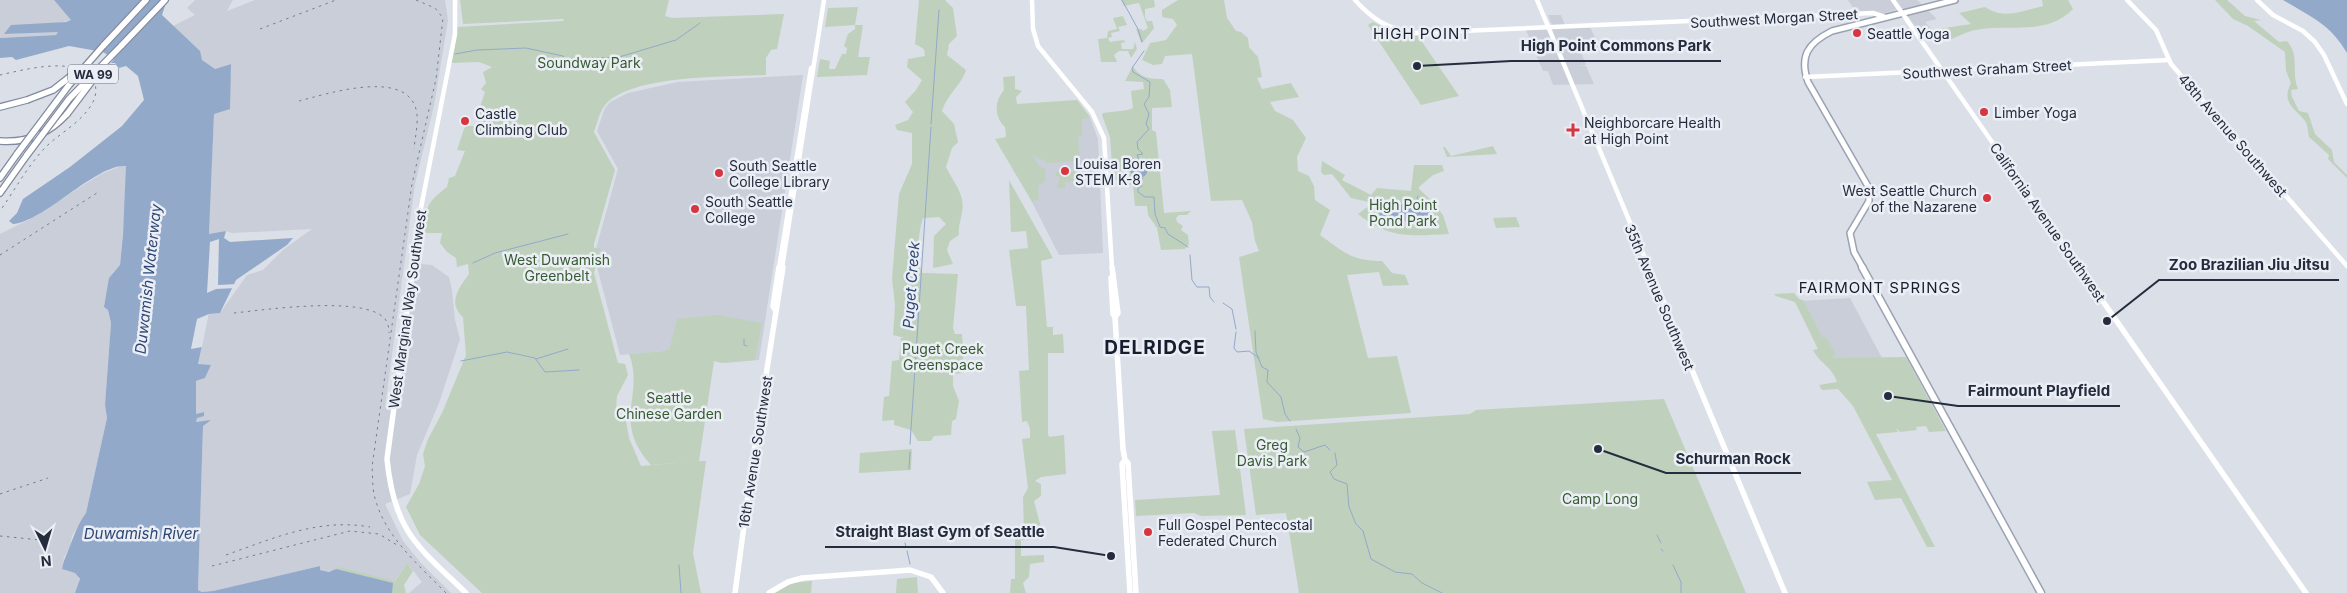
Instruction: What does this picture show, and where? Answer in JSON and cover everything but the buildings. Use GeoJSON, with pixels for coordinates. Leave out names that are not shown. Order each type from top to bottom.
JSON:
{"type":"FeatureCollection","features":[{"type":"Feature","properties":{"kind":"highway","name":"WA 99"},"geometry":{"type":"LineString","coordinates":[[0,178],[64,90],[146,0]]}},
{"type":"Feature","properties":{"kind":"highway","name":"WA 99"},"geometry":{"type":"LineString","coordinates":[[0,193],[26,155],[69,99],[165,0]]}},
{"type":"Feature","properties":{"kind":"highway"},"geometry":{"type":"LineString","coordinates":[[0,107],[27,100],[59,87],[104,46]]}},
{"type":"Feature","properties":{"kind":"highway"},"geometry":{"type":"LineString","coordinates":[[0,142],[27,139],[59,123],[85,88],[121,46]]}},
{"type":"Feature","properties":{"kind":"main road","name":"West Marginal Way Southwest"},"geometry":{"type":"LineString","coordinates":[[455,0],[455,34],[420,217],[386,459],[391,500],[401,524],[416,544],[466,593]]}},
{"type":"Feature","properties":{"kind":"main road","name":"16th Avenue Southwest"},"geometry":{"type":"LineString","coordinates":[[735,593],[824,0]]}},
{"type":"Feature","properties":{"kind":"main road"},"geometry":{"type":"LineString","coordinates":[[1032,0],[1033,31],[1040,50],[1089,107],[1102,131],[1104,140],[1113,275],[1111,278],[1113,311],[1116,317],[1125,460],[1128,463],[1136,593]]}},
{"type":"Feature","properties":{"kind":"main road","name":"Southwest Morgan Street"},"geometry":{"type":"LineString","coordinates":[[1357,0],[1374,17],[1386,24],[1422,32],[1876,13],[1885,17]]}},
{"type":"Feature","properties":{"kind":"main road","name":"35th Avenue Southwest"},"geometry":{"type":"LineString","coordinates":[[1537,0],[1785,593]]}},
{"type":"Feature","properties":{"kind":"main road","name":"California Avenue Southwest"},"geometry":{"type":"LineString","coordinates":[[1893,0],[2306,593]]}},
{"type":"Feature","properties":{"kind":"main road"},"geometry":{"type":"LineString","coordinates":[[1955,0],[1860,23],[1824,34],[1812,44],[1804,61],[1806,77],[1869,188],[1869,201],[1850,233],[1854,252],[2041,593]]}},
{"type":"Feature","properties":{"kind":"main road","name":"48th Avenue Southwest"},"geometry":{"type":"LineString","coordinates":[[2127,0],[2156,30],[2169,60],[2347,266]]}},
{"type":"Feature","properties":{"kind":"main road"},"geometry":{"type":"LineString","coordinates":[[2257,0],[2273,14],[2313,39],[2324,55],[2347,104]]}},
{"type":"Feature","properties":{"kind":"main road"},"geometry":{"type":"LineString","coordinates":[[1855,15],[1860,23]]}},
{"type":"Feature","properties":{"kind":"main road","name":"Southwest Graham Street"},"geometry":{"type":"LineString","coordinates":[[1806,77],[2169,60]]}},
{"type":"Feature","properties":{"kind":"main road"},"geometry":{"type":"LineString","coordinates":[[1125,460],[1122,464],[1130,593]]}},
{"type":"Feature","properties":{"kind":"main road"},"geometry":{"type":"LineString","coordinates":[[769,593],[797,579],[910,570],[921,572],[931,577],[943,593]]}},
{"type":"Feature","properties":{"kind":"shaded area"},"geometry":{"type":"Polygon","coordinates":[[[0,0],[54,0],[72,20],[5,34],[59,31],[56,35],[0,38],[0,0]]]}},
{"type":"Feature","properties":{"kind":"shaded area"},"geometry":{"type":"Polygon","coordinates":[[[195,0],[233,0],[227,11],[255,0],[445,0],[448,20],[434,106],[415,184],[385,407],[395,406],[411,263],[432,265],[449,277],[455,320],[460,339],[439,403],[417,455],[410,494],[385,504],[403,541],[421,563],[451,593],[409,593],[422,582],[407,563],[393,583],[320,570],[320,566],[213,591],[203,592],[198,590],[203,426],[208,421],[196,422],[196,418],[203,412],[196,414],[196,381],[205,378],[211,365],[198,365],[209,314],[220,313],[247,275],[263,270],[284,249],[312,229],[232,233],[226,231],[209,235],[214,113],[231,64],[214,69],[202,60],[173,26],[195,15],[187,8],[195,0]]]}},
{"type":"Feature","properties":{"kind":"shaded area"},"geometry":{"type":"Polygon","coordinates":[[[1848,0],[1917,0],[1937,19],[1925,22],[1932,30],[1920,33],[1902,8],[1882,14],[1856,12],[1848,0]]]}},
{"type":"Feature","properties":{"kind":"shaded area"},"geometry":{"type":"Polygon","coordinates":[[[1548,15],[1561,15],[1566,28],[1590,27],[1600,48],[1580,49],[1586,65],[1579,66],[1586,66],[1594,84],[1553,85],[1548,71],[1543,71],[1526,30],[1553,28],[1548,15]]]}},
{"type":"Feature","properties":{"kind":"shaded area","name":"South Seattle College"},"geometry":{"type":"Polygon","coordinates":[[[803,75],[759,360],[722,363],[670,348],[664,351],[620,355],[595,259],[596,249],[618,169],[597,131],[605,108],[610,102],[628,93],[678,82],[803,75]]]}},
{"type":"Feature","properties":{"kind":"shaded area","name":"Louisa Boren STEM K-8"},"geometry":{"type":"Polygon","coordinates":[[[1077,100],[1090,117],[1098,139],[1103,253],[1059,255],[1032,202],[1029,118],[1077,100]]]}},
{"type":"Feature","properties":{"kind":"shaded area"},"geometry":{"type":"Polygon","coordinates":[[[125,165],[127,169],[127,182],[120,265],[109,278],[108,310],[111,323],[105,405],[107,418],[86,513],[72,536],[70,548],[64,557],[62,569],[75,573],[89,593],[0,593],[0,234],[30,219],[101,174],[125,165]]]}},
{"type":"Feature","properties":{"kind":"shaded area"},"geometry":{"type":"Polygon","coordinates":[[[1850,298],[1882,358],[1831,361],[1800,301],[1850,298]]]}},
{"type":"Feature","properties":{"kind":"green space"},"geometry":{"type":"Polygon","coordinates":[[[460,0],[669,0],[665,16],[672,18],[784,14],[777,49],[771,50],[766,58],[766,75],[684,79],[641,86],[623,92],[609,101],[603,107],[594,132],[615,170],[594,244],[594,248],[600,248],[594,273],[618,363],[625,364],[628,375],[617,396],[616,410],[626,421],[629,438],[641,466],[706,461],[693,553],[701,593],[482,593],[420,535],[406,507],[419,484],[425,466],[423,454],[428,439],[442,413],[466,355],[463,317],[458,312],[455,301],[458,290],[469,274],[468,264],[457,267],[456,258],[447,252],[440,243],[442,233],[424,233],[428,206],[447,187],[449,178],[455,176],[465,151],[457,150],[464,129],[466,126],[476,126],[481,115],[476,108],[480,107],[485,92],[481,89],[486,83],[483,72],[492,67],[479,62],[451,63],[457,27],[563,21],[564,19],[463,24],[460,0]]]}},
{"type":"Feature","properties":{"kind":"green space","name":"Puget Creek Greenspace"},"geometry":{"type":"Polygon","coordinates":[[[919,0],[945,0],[953,8],[957,36],[949,44],[947,55],[966,70],[942,111],[954,124],[958,142],[952,148],[946,167],[961,194],[963,206],[959,235],[950,241],[947,250],[953,264],[933,268],[934,236],[946,224],[939,217],[923,218],[919,238],[918,253],[922,273],[958,274],[953,328],[955,334],[962,334],[964,373],[953,374],[953,386],[959,401],[956,419],[952,421],[951,435],[934,436],[931,441],[918,441],[911,430],[894,425],[894,420],[882,421],[884,397],[889,396],[892,361],[899,360],[901,338],[905,338],[893,335],[895,306],[892,278],[899,194],[912,164],[912,133],[897,130],[895,125],[908,120],[913,112],[905,102],[922,80],[907,67],[908,59],[925,56],[924,49],[915,44],[919,0]]]}},
{"type":"Feature","properties":{"kind":"green space"},"geometry":{"type":"Polygon","coordinates":[[[1121,0],[1154,0],[1155,7],[1145,9],[1145,17],[1147,21],[1152,21],[1154,28],[1143,42],[1141,42],[1136,29],[1143,31],[1148,28],[1139,3],[1124,6],[1121,0]]]}},
{"type":"Feature","properties":{"kind":"green space"},"geometry":{"type":"Polygon","coordinates":[[[1178,0],[1224,0],[1227,18],[1236,31],[1241,32],[1248,38],[1249,47],[1258,57],[1262,77],[1257,78],[1262,89],[1291,83],[1299,97],[1270,102],[1275,111],[1293,120],[1306,138],[1297,157],[1298,171],[1309,176],[1314,186],[1315,200],[1330,210],[1320,235],[1348,254],[1371,261],[1382,261],[1392,273],[1405,275],[1409,285],[1383,286],[1379,272],[1347,275],[1368,358],[1397,356],[1411,413],[1277,422],[1263,419],[1239,257],[1259,251],[1255,241],[1252,222],[1242,200],[1211,201],[1192,54],[1165,56],[1162,64],[1153,65],[1142,60],[1150,43],[1166,40],[1177,25],[1173,19],[1162,17],[1162,10],[1178,0]]]}},
{"type":"Feature","properties":{"kind":"green space"},"geometry":{"type":"Polygon","coordinates":[[[2042,0],[2068,0],[2073,9],[2062,18],[2039,26],[1975,30],[1949,40],[1939,29],[1971,24],[1959,13],[1985,7],[1992,11],[2006,14],[2020,12],[2043,6],[2042,0]]]}},
{"type":"Feature","properties":{"kind":"green space"},"geometry":{"type":"Polygon","coordinates":[[[2215,0],[2227,0],[2245,16],[2261,20],[2254,21],[2279,42],[2287,41],[2291,46],[2298,89],[2291,90],[2292,97],[2299,111],[2308,113],[2315,134],[2332,150],[2334,162],[2347,175],[2347,178],[2328,159],[2329,155],[2309,137],[2306,123],[2288,100],[2287,95],[2291,83],[2286,71],[2285,52],[2248,26],[2233,19],[2215,0]]]}},
{"type":"Feature","properties":{"kind":"green space"},"geometry":{"type":"Polygon","coordinates":[[[858,7],[855,25],[825,27],[828,8],[858,7]]]}},
{"type":"Feature","properties":{"kind":"green space"},"geometry":{"type":"Polygon","coordinates":[[[1123,16],[1127,25],[1118,27],[1120,31],[1111,33],[1112,37],[1108,38],[1110,42],[1123,40],[1126,42],[1121,43],[1122,49],[1133,49],[1135,42],[1137,49],[1131,58],[1128,51],[1119,51],[1114,55],[1117,62],[1101,62],[1098,39],[1107,38],[1108,31],[1117,29],[1113,18],[1123,16]]]}},
{"type":"Feature","properties":{"kind":"green space"},"geometry":{"type":"Polygon","coordinates":[[[1373,22],[1396,33],[1418,36],[1459,96],[1421,105],[1368,25],[1373,22]]]}},
{"type":"Feature","properties":{"kind":"green space"},"geometry":{"type":"Polygon","coordinates":[[[855,25],[863,25],[858,57],[870,57],[867,75],[817,77],[820,59],[830,61],[829,69],[835,69],[842,54],[846,54],[847,48],[844,46],[848,34],[855,29],[855,25]]]}},
{"type":"Feature","properties":{"kind":"green space"},"geometry":{"type":"Polygon","coordinates":[[[1133,66],[1142,75],[1163,79],[1170,90],[1172,107],[1152,108],[1152,130],[1156,132],[1164,213],[1191,211],[1187,215],[1179,215],[1176,218],[1177,222],[1183,226],[1181,230],[1188,235],[1189,244],[1185,249],[1161,250],[1157,228],[1148,215],[1147,206],[1135,206],[1133,185],[1122,185],[1122,179],[1113,180],[1110,137],[1102,115],[1103,113],[1133,108],[1131,91],[1144,89],[1143,82],[1125,81],[1133,66]]]}},
{"type":"Feature","properties":{"kind":"green space"},"geometry":{"type":"Polygon","coordinates":[[[1015,76],[1015,89],[1022,91],[1016,97],[1017,104],[1077,100],[1090,117],[1082,119],[1082,136],[1078,137],[1080,161],[1047,163],[1032,154],[1038,165],[1046,170],[1045,181],[1038,186],[1039,199],[1032,202],[995,139],[1006,137],[1005,127],[997,114],[998,99],[1004,90],[1003,77],[1015,76]]]}},
{"type":"Feature","properties":{"kind":"green space"},"geometry":{"type":"Polygon","coordinates":[[[1493,146],[1497,154],[1447,157],[1443,147],[1451,156],[1493,146]]]}},
{"type":"Feature","properties":{"kind":"green space","name":"High Point Pond Park"},"geometry":{"type":"Polygon","coordinates":[[[1322,161],[1345,175],[1342,180],[1371,195],[1377,188],[1411,191],[1414,165],[1442,165],[1444,171],[1433,175],[1419,189],[1443,215],[1449,234],[1401,234],[1380,228],[1369,222],[1358,214],[1373,203],[1351,198],[1332,174],[1324,175],[1321,172],[1322,161]]]}},
{"type":"Feature","properties":{"kind":"green space"},"geometry":{"type":"Polygon","coordinates":[[[1086,171],[1087,180],[1065,182],[1065,188],[1057,188],[1060,176],[1056,176],[1056,172],[1086,171]]]}},
{"type":"Feature","properties":{"kind":"green space"},"geometry":{"type":"Polygon","coordinates":[[[1009,180],[1053,258],[1041,261],[1047,327],[1053,327],[1053,335],[1063,334],[1064,353],[1048,353],[1048,434],[1049,437],[1064,435],[1066,474],[1041,477],[1035,481],[1041,484],[1041,496],[1034,501],[1044,539],[1021,540],[1021,556],[1044,555],[1044,562],[1030,564],[1029,577],[1023,583],[1026,593],[1010,593],[1011,579],[1015,579],[1015,537],[1024,533],[1023,497],[1028,488],[1022,439],[1030,438],[1030,429],[1027,421],[1022,422],[1019,371],[1029,370],[1026,306],[1016,306],[1009,250],[1028,248],[1026,231],[1011,232],[1009,180]]]}},
{"type":"Feature","properties":{"kind":"green space"},"geometry":{"type":"Polygon","coordinates":[[[1516,217],[1520,227],[1496,228],[1493,218],[1516,217]]]}},
{"type":"Feature","properties":{"kind":"green space"},"geometry":{"type":"Polygon","coordinates":[[[1794,293],[1799,299],[1803,300],[1822,337],[1827,338],[1835,353],[1833,358],[1906,357],[1946,431],[1929,432],[1926,426],[1916,427],[1917,430],[1900,432],[1896,428],[1898,432],[1876,434],[1935,547],[1927,547],[1901,498],[1875,500],[1867,482],[1892,480],[1853,406],[1838,389],[1822,390],[1819,385],[1837,382],[1835,376],[1813,350],[1818,349],[1795,302],[1774,294],[1794,293]]]}},
{"type":"Feature","properties":{"kind":"green space","name":"Seattle Chinese Garden"},"geometry":{"type":"Polygon","coordinates":[[[716,315],[762,323],[755,360],[722,363],[714,361],[699,461],[651,465],[639,449],[633,435],[631,422],[634,383],[629,354],[664,351],[670,348],[677,319],[716,315]]]}},
{"type":"Feature","properties":{"kind":"green space","name":"Camp Long"},"geometry":{"type":"Polygon","coordinates":[[[1664,399],[1746,593],[1299,593],[1286,513],[1256,515],[1244,429],[1470,414],[1476,410],[1664,399]]]}},
{"type":"Feature","properties":{"kind":"green space"},"geometry":{"type":"Polygon","coordinates":[[[1235,430],[1246,515],[1201,516],[1194,513],[1136,516],[1135,500],[1220,495],[1212,431],[1235,430]]]}},
{"type":"Feature","properties":{"kind":"green space"},"geometry":{"type":"Polygon","coordinates":[[[912,449],[911,470],[859,473],[860,453],[912,449]]]}},
{"type":"Feature","properties":{"kind":"green space"},"geometry":{"type":"Polygon","coordinates":[[[407,563],[413,571],[404,585],[406,593],[364,593],[336,569],[339,567],[395,581],[407,563]]]}},
{"type":"Feature","properties":{"kind":"green space"},"geometry":{"type":"Polygon","coordinates":[[[917,577],[918,593],[896,593],[897,579],[917,577]]]}},
{"type":"Feature","properties":{"kind":"green space"},"geometry":{"type":"Polygon","coordinates":[[[812,581],[811,593],[775,593],[792,583],[812,581]]]}},
{"type":"Feature","properties":{"kind":"water","name":"Duwamish River"},"geometry":{"type":"Polygon","coordinates":[[[54,0],[167,0],[162,15],[200,51],[202,60],[215,69],[231,64],[230,109],[214,114],[209,234],[226,231],[224,238],[230,242],[293,238],[287,245],[236,280],[220,313],[209,314],[198,364],[211,365],[205,378],[196,381],[196,414],[204,412],[204,416],[197,418],[196,422],[211,420],[203,426],[198,590],[202,592],[213,591],[320,566],[320,570],[329,572],[336,569],[393,583],[392,593],[75,593],[80,579],[75,573],[62,569],[75,533],[86,513],[107,418],[105,405],[111,323],[108,310],[104,307],[109,278],[120,265],[126,166],[101,173],[26,221],[13,224],[9,221],[17,213],[23,199],[70,167],[122,126],[144,100],[138,76],[126,66],[119,68],[115,63],[111,63],[114,59],[103,52],[69,46],[16,60],[12,57],[0,58],[0,38],[56,35],[58,32],[4,34],[11,25],[66,22],[71,20],[54,0]]]}},
{"type":"Feature","properties":{"kind":"water"},"geometry":{"type":"Polygon","coordinates":[[[2283,0],[2347,0],[2347,53],[2341,43],[2327,28],[2283,0]]]}},
{"type":"Feature","properties":{"kind":"water"},"geometry":{"type":"Polygon","coordinates":[[[1139,160],[1145,163],[1148,169],[1145,175],[1139,178],[1133,175],[1130,169],[1133,163],[1139,160]]]}},
{"type":"Feature","properties":{"kind":"water"},"geometry":{"type":"Polygon","coordinates":[[[1416,202],[1427,209],[1433,220],[1427,224],[1413,221],[1385,221],[1379,214],[1382,207],[1385,206],[1395,212],[1402,204],[1416,202]]]}},
{"type":"Feature","properties":{"kind":"pier"},"geometry":{"type":"Polygon","coordinates":[[[219,239],[218,285],[237,284],[235,288],[216,289],[207,293],[210,242],[219,239]]]}},
{"type":"Feature","properties":{"kind":"pier"},"geometry":{"type":"Polygon","coordinates":[[[209,314],[202,347],[191,349],[197,319],[209,314]]]}},
{"type":"Feature","properties":{"kind":"waterway"},"geometry":{"type":"LineString","coordinates":[[1122,0],[1138,29],[1142,42]]}},
{"type":"Feature","properties":{"kind":"waterway","name":"Puget Creek"},"geometry":{"type":"LineString","coordinates":[[931,124],[939,10]]}},
{"type":"Feature","properties":{"kind":"waterway"},"geometry":{"type":"LineString","coordinates":[[455,54],[477,50],[526,48],[563,56],[565,59],[619,57],[676,40],[700,23]]}},
{"type":"Feature","properties":{"kind":"waterway"},"geometry":{"type":"LineString","coordinates":[[1139,160],[1137,155],[1143,154],[1138,149],[1137,142],[1149,129],[1146,124],[1149,114],[1144,104],[1149,97],[1150,82],[1133,72],[1132,68],[1144,51]]}},
{"type":"Feature","properties":{"kind":"waterway","name":"Puget Creek"},"geometry":{"type":"LineString","coordinates":[[910,444],[931,127]]}},
{"type":"Feature","properties":{"kind":"waterway"},"geometry":{"type":"LineString","coordinates":[[1143,178],[1138,179],[1142,186],[1138,188],[1138,192],[1145,197],[1154,197],[1155,214],[1160,227],[1165,228],[1168,234],[1188,247]]}},
{"type":"Feature","properties":{"kind":"waterway"},"geometry":{"type":"LineString","coordinates":[[1416,202],[1418,196]]}},
{"type":"Feature","properties":{"kind":"waterway"},"geometry":{"type":"LineString","coordinates":[[473,263],[495,253],[568,234]]}},
{"type":"Feature","properties":{"kind":"waterway"},"geometry":{"type":"LineString","coordinates":[[1190,255],[1192,280],[1197,287],[1209,287],[1210,297],[1214,302]]}},
{"type":"Feature","properties":{"kind":"waterway"},"geometry":{"type":"LineString","coordinates":[[1223,303],[1232,309],[1236,329]]}},
{"type":"Feature","properties":{"kind":"waterway"},"geometry":{"type":"LineString","coordinates":[[1255,331],[1256,352],[1258,357]]}},
{"type":"Feature","properties":{"kind":"waterway"},"geometry":{"type":"LineString","coordinates":[[1236,332],[1234,348],[1237,352],[1249,351],[1258,357]]}},
{"type":"Feature","properties":{"kind":"waterway"},"geometry":{"type":"LineString","coordinates":[[744,339],[744,345],[747,346]]}},
{"type":"Feature","properties":{"kind":"waterway"},"geometry":{"type":"LineString","coordinates":[[536,359],[568,349]]}},
{"type":"Feature","properties":{"kind":"waterway"},"geometry":{"type":"LineString","coordinates":[[461,361],[507,352],[535,358],[545,372],[579,370]]}},
{"type":"Feature","properties":{"kind":"waterway"},"geometry":{"type":"LineString","coordinates":[[1258,357],[1262,367],[1268,370],[1267,382],[1281,397],[1285,414],[1290,421]]}},
{"type":"Feature","properties":{"kind":"waterway"},"geometry":{"type":"LineString","coordinates":[[1296,429],[1300,438],[1298,447],[1304,452],[1325,445],[1330,450]]}},
{"type":"Feature","properties":{"kind":"waterway","name":"Puget Creek"},"geometry":{"type":"LineString","coordinates":[[909,469],[910,452]]}},
{"type":"Feature","properties":{"kind":"waterway"},"geometry":{"type":"LineString","coordinates":[[1335,453],[1337,465],[1330,472],[1334,479],[1347,484],[1349,507],[1356,524],[1363,531],[1371,559],[1395,572],[1412,574],[1422,583],[1442,593]]}},
{"type":"Feature","properties":{"kind":"waterway"},"geometry":{"type":"LineString","coordinates":[[1657,535],[1661,543]]}},
{"type":"Feature","properties":{"kind":"waterway","name":"Puget Creek"},"geometry":{"type":"LineString","coordinates":[[905,543],[906,547]]}},
{"type":"Feature","properties":{"kind":"waterway","name":"Puget Creek"},"geometry":{"type":"LineString","coordinates":[[907,551],[910,564]]}},
{"type":"Feature","properties":{"kind":"waterway"},"geometry":{"type":"LineString","coordinates":[[679,565],[681,593]]}},
{"type":"Feature","properties":{"kind":"waterway"},"geometry":{"type":"LineString","coordinates":[[1673,565],[1681,582],[1681,593]]}},
{"type":"Feature","properties":{"kind":"railway"},"geometry":{"type":"LineString","coordinates":[[260,29],[336,0]]}},
{"type":"Feature","properties":{"kind":"railway"},"geometry":{"type":"LineString","coordinates":[[416,0],[435,8],[443,18],[436,79],[412,184],[372,467],[374,494],[387,525],[404,550],[446,593]]}},
{"type":"Feature","properties":{"kind":"railway"},"geometry":{"type":"LineString","coordinates":[[0,75],[50,66],[77,68],[87,73],[94,82],[96,92],[85,114],[36,158],[0,211]]}},
{"type":"Feature","properties":{"kind":"railway"},"geometry":{"type":"LineString","coordinates":[[299,101],[362,87],[395,89],[407,95],[415,106],[417,121],[414,149]]}},
{"type":"Feature","properties":{"kind":"railway"},"geometry":{"type":"LineString","coordinates":[[0,255],[100,191]]}},
{"type":"Feature","properties":{"kind":"railway"},"geometry":{"type":"LineString","coordinates":[[234,313],[313,306],[357,308],[374,312],[385,319],[389,333]]}},
{"type":"Feature","properties":{"kind":"railway"},"geometry":{"type":"LineString","coordinates":[[0,494],[48,478]]}},
{"type":"Feature","properties":{"kind":"railway"},"geometry":{"type":"LineString","coordinates":[[226,555],[279,536],[315,527],[333,525],[370,527]]}},
{"type":"Feature","properties":{"kind":"railway"},"geometry":{"type":"LineString","coordinates":[[212,566],[350,531],[379,534],[397,545]]}},
{"type":"Feature","properties":{"kind":"railway"},"geometry":{"type":"LineString","coordinates":[[0,536],[51,541]]}},
{"type":"Feature","properties":{"kind":"place","name":"Seattle Yoga"},"geometry":{"type":"Point","coordinates":[1857,33]}},
{"type":"Feature","properties":{"kind":"place","name":"High Point Commons Park"},"geometry":{"type":"Point","coordinates":[1417,66]}},
{"type":"Feature","properties":{"kind":"place","name":"Limber Yoga"},"geometry":{"type":"Point","coordinates":[1984,112]}},
{"type":"Feature","properties":{"kind":"place","name":"Castle Climbing Club"},"geometry":{"type":"Point","coordinates":[465,121]}},
{"type":"Feature","properties":{"kind":"place","name":"Neighborcare Health at High Point"},"geometry":{"type":"Point","coordinates":[1573,130]}},
{"type":"Feature","properties":{"kind":"place","name":"Louisa Boren STEM K-8"},"geometry":{"type":"Point","coordinates":[1065,171]}},
{"type":"Feature","properties":{"kind":"place","name":"South Seattle College Library"},"geometry":{"type":"Point","coordinates":[719,173]}},
{"type":"Feature","properties":{"kind":"place","name":"West Seattle Church of the Nazarene"},"geometry":{"type":"Point","coordinates":[1987,198]}},
{"type":"Feature","properties":{"kind":"place","name":"South Seattle College"},"geometry":{"type":"Point","coordinates":[695,209]}},
{"type":"Feature","properties":{"kind":"place","name":"Zoo Brazilian Jiu Jitsu"},"geometry":{"type":"Point","coordinates":[2107,321]}},
{"type":"Feature","properties":{"kind":"place","name":"Fairmount Playfield"},"geometry":{"type":"Point","coordinates":[1888,396]}},
{"type":"Feature","properties":{"kind":"place","name":"Schurman Rock"},"geometry":{"type":"Point","coordinates":[1598,449]}},
{"type":"Feature","properties":{"kind":"place","name":"Full Gospel Pentecostal Federated Church"},"geometry":{"type":"Point","coordinates":[1148,532]}},
{"type":"Feature","properties":{"kind":"place","name":"Straight Blast Gym of Seattle"},"geometry":{"type":"Point","coordinates":[1111,556]}},
{"type":"Feature","properties":{"kind":"district","name":"HIGH POINT"},"geometry":{"type":"Point","coordinates":[1422,33]}},
{"type":"Feature","properties":{"kind":"district","name":"FAIRMONT SPRINGS"},"geometry":{"type":"Point","coordinates":[1880,287]}},
{"type":"Feature","properties":{"kind":"district","name":"DELRIDGE"},"geometry":{"type":"Point","coordinates":[1155,347]}},
{"type":"Feature","properties":{"kind":"park label","name":"Soundway Park"},"geometry":{"type":"Point","coordinates":[589,62]}},
{"type":"Feature","properties":{"kind":"park label","name":"West Duwamish Greenbelt"},"geometry":{"type":"Point","coordinates":[557,268]}},
{"type":"Feature","properties":{"kind":"park label","name":"Greg Davis Park"},"geometry":{"type":"Point","coordinates":[1272,452]}},
{"type":"Feature","properties":{"kind":"water label","name":"Duwamish Waterway"},"geometry":{"type":"Point","coordinates":[148,279]}}]}
